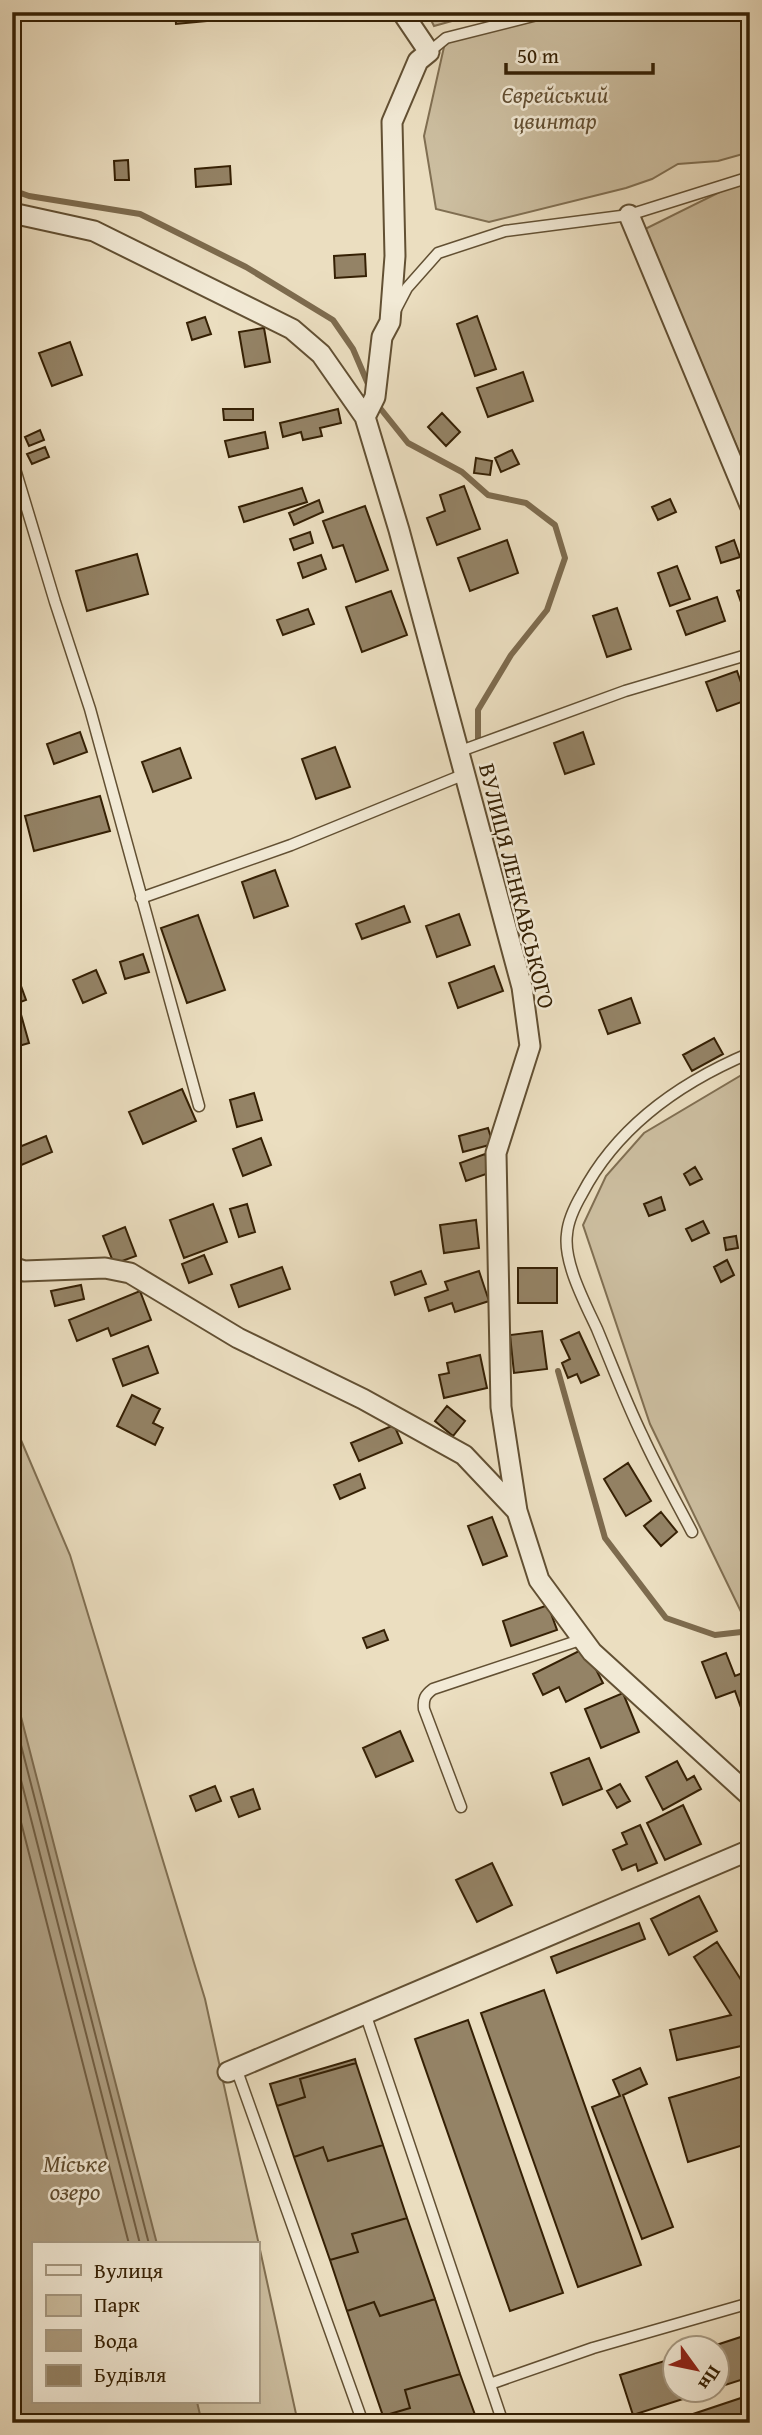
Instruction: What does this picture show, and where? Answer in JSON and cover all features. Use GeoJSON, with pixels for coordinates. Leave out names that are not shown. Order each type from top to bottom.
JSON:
{"type":"FeatureCollection","features":[{"type":"Feature","properties":{"kind":"street"},"geometry":{"type":"LineString","coordinates":[[366,417],[374,397],[383,337],[390,322],[394,256],[392,122],[418,61],[429,52],[402,12]]}},
{"type":"Feature","properties":{"kind":"street"},"geometry":{"type":"LineString","coordinates":[[12,213],[94,231],[292,329],[321,354],[366,417]]}},
{"type":"Feature","properties":{"kind":"street"},"geometry":{"type":"LineString","coordinates":[[629,215],[750,505]]}},
{"type":"Feature","properties":{"kind":"street","name":"ВУЛИЦЯ ЛЕНКАВСЬКОГО"},"geometry":{"type":"LineString","coordinates":[[366,417],[522,987],[530,1046],[496,1153],[501,1407],[517,1511],[539,1580],[592,1652],[750,1796]]}},
{"type":"Feature","properties":{"kind":"street"},"geometry":{"type":"LineString","coordinates":[[12,1267],[24,1271],[105,1268],[130,1273],[238,1338],[363,1399],[464,1455],[517,1511]]}},
{"type":"Feature","properties":{"kind":"street"},"geometry":{"type":"LineString","coordinates":[[232,2070],[750,1850]]}},
{"type":"Feature","properties":{"kind":"lane"},"geometry":{"type":"LineString","coordinates":[[429,52],[446,38],[549,12]]}},
{"type":"Feature","properties":{"kind":"lane"},"geometry":{"type":"LineString","coordinates":[[390,322],[407,288],[438,253],[505,231],[629,215],[750,177]]}},
{"type":"Feature","properties":{"kind":"lane"},"geometry":{"type":"LineString","coordinates":[[12,458],[90,709],[199,1106]]}},
{"type":"Feature","properties":{"kind":"lane"},"geometry":{"type":"LineString","coordinates":[[457,752],[625,691],[750,654]]}},
{"type":"Feature","properties":{"kind":"lane"},"geometry":{"type":"LineString","coordinates":[[141,898],[291,845],[465,774]]}},
{"type":"Feature","properties":{"kind":"lane"},"geometry":{"type":"LineString","coordinates":[[692,1532],[643,1438],[588,1310],[568,1255],[567,1231],[576,1203],[590,1178],[624,1135],[644,1116],[686,1086],[750,1053]]}},
{"type":"Feature","properties":{"kind":"lane"},"geometry":{"type":"LineString","coordinates":[[461,1807],[424,1709],[426,1694],[433,1689],[583,1639]]}},
{"type":"Feature","properties":{"kind":"lane"},"geometry":{"type":"LineString","coordinates":[[365,2013],[503,2423]]}},
{"type":"Feature","properties":{"kind":"lane"},"geometry":{"type":"LineString","coordinates":[[232,2070],[363,2423]]}},
{"type":"Feature","properties":{"kind":"lane"},"geometry":{"type":"LineString","coordinates":[[490,2384],[593,2348],[750,2303]]}},
{"type":"Feature","properties":{"kind":"green space"},"geometry":{"type":"Polygon","coordinates":[[[427,12],[484,12],[434,26],[427,12]]]}},
{"type":"Feature","properties":{"kind":"green space","name":"Єврейський цвинтар"},"geometry":{"type":"Polygon","coordinates":[[[549,12],[750,12],[750,152],[718,161],[678,164],[652,179],[626,188],[489,222],[436,209],[424,136],[446,38],[549,12]]]}},
{"type":"Feature","properties":{"kind":"green space"},"geometry":{"type":"Polygon","coordinates":[[[750,177],[750,478],[645,229],[750,177]]]}},
{"type":"Feature","properties":{"kind":"green space"},"geometry":{"type":"Polygon","coordinates":[[[750,1070],[750,1621],[746,1622],[650,1424],[583,1225],[606,1176],[644,1133],[750,1070]]]}},
{"type":"Feature","properties":{"kind":"green space"},"geometry":{"type":"Polygon","coordinates":[[[12,1419],[70,1555],[205,1999],[258,2242],[32,2242],[32,2404],[259,2404],[259,2245],[298,2423],[12,2423],[12,1419]]]}},
{"type":"Feature","properties":{"kind":"water","name":"Міське озеро"},"geometry":{"type":"Polygon","coordinates":[[[12,1682],[156,2242],[32,2242],[32,2404],[197,2404],[202,2423],[12,2423],[12,1682]]]}},
{"type":"Feature","properties":{"kind":"building"},"geometry":{"type":"Polygon","coordinates":[[[175,12],[205,12],[206,21],[176,24],[175,12]]]}},
{"type":"Feature","properties":{"kind":"building"},"geometry":{"type":"Polygon","coordinates":[[[128,160],[129,180],[115,180],[114,161],[128,160]]]}},
{"type":"Feature","properties":{"kind":"building"},"geometry":{"type":"Polygon","coordinates":[[[230,166],[231,184],[196,187],[195,169],[230,166]]]}},
{"type":"Feature","properties":{"kind":"building"},"geometry":{"type":"Polygon","coordinates":[[[365,254],[366,276],[335,278],[334,256],[365,254]]]}},
{"type":"Feature","properties":{"kind":"building"},"geometry":{"type":"Polygon","coordinates":[[[477,316],[496,369],[475,376],[457,324],[477,316]]]}},
{"type":"Feature","properties":{"kind":"building"},"geometry":{"type":"Polygon","coordinates":[[[205,317],[211,334],[192,340],[187,323],[205,317]]]}},
{"type":"Feature","properties":{"kind":"building"},"geometry":{"type":"Polygon","coordinates":[[[264,328],[270,362],[245,367],[239,332],[264,328]]]}},
{"type":"Feature","properties":{"kind":"building"},"geometry":{"type":"Polygon","coordinates":[[[70,342],[82,375],[52,386],[39,353],[70,342]]]}},
{"type":"Feature","properties":{"kind":"building"},"geometry":{"type":"Polygon","coordinates":[[[523,372],[533,401],[488,417],[477,388],[523,372]]]}},
{"type":"Feature","properties":{"kind":"building"},"geometry":{"type":"Polygon","coordinates":[[[223,409],[253,409],[253,420],[224,420],[223,409]]]}},
{"type":"Feature","properties":{"kind":"building"},"geometry":{"type":"Polygon","coordinates":[[[338,409],[341,423],[320,428],[322,436],[303,440],[301,432],[283,437],[280,423],[338,409]]]}},
{"type":"Feature","properties":{"kind":"building"},"geometry":{"type":"Polygon","coordinates":[[[442,413],[460,432],[446,446],[428,427],[442,413]]]}},
{"type":"Feature","properties":{"kind":"building"},"geometry":{"type":"Polygon","coordinates":[[[40,430],[44,440],[29,446],[25,437],[40,430]]]}},
{"type":"Feature","properties":{"kind":"building"},"geometry":{"type":"Polygon","coordinates":[[[265,432],[268,448],[229,457],[225,441],[265,432]]]}},
{"type":"Feature","properties":{"kind":"building"},"geometry":{"type":"Polygon","coordinates":[[[45,447],[49,457],[32,464],[27,454],[45,447]]]}},
{"type":"Feature","properties":{"kind":"building"},"geometry":{"type":"Polygon","coordinates":[[[512,450],[519,464],[501,472],[495,458],[512,450]]]}},
{"type":"Feature","properties":{"kind":"building"},"geometry":{"type":"Polygon","coordinates":[[[476,458],[492,461],[490,475],[474,473],[476,458]]]}},
{"type":"Feature","properties":{"kind":"building"},"geometry":{"type":"Polygon","coordinates":[[[464,486],[480,529],[437,545],[427,518],[445,511],[440,495],[464,486]]]}},
{"type":"Feature","properties":{"kind":"building"},"geometry":{"type":"Polygon","coordinates":[[[302,488],[307,502],[244,522],[239,507],[302,488]]]}},
{"type":"Feature","properties":{"kind":"building"},"geometry":{"type":"Polygon","coordinates":[[[670,499],[676,512],[658,520],[652,507],[670,499]]]}},
{"type":"Feature","properties":{"kind":"building"},"geometry":{"type":"Polygon","coordinates":[[[319,500],[323,512],[294,525],[289,513],[319,500]]]}},
{"type":"Feature","properties":{"kind":"building"},"geometry":{"type":"Polygon","coordinates":[[[365,506],[388,570],[356,582],[343,545],[333,548],[323,521],[365,506]]]}},
{"type":"Feature","properties":{"kind":"building"},"geometry":{"type":"Polygon","coordinates":[[[310,532],[313,543],[294,550],[290,539],[310,532]]]}},
{"type":"Feature","properties":{"kind":"building"},"geometry":{"type":"Polygon","coordinates":[[[507,540],[518,573],[470,591],[458,558],[507,540]]]}},
{"type":"Feature","properties":{"kind":"building"},"geometry":{"type":"Polygon","coordinates":[[[734,540],[740,557],[721,563],[716,547],[734,540]]]}},
{"type":"Feature","properties":{"kind":"building"},"geometry":{"type":"Polygon","coordinates":[[[137,554],[148,594],[87,611],[76,571],[137,554]]]}},
{"type":"Feature","properties":{"kind":"building"},"geometry":{"type":"Polygon","coordinates":[[[321,555],[326,569],[303,578],[298,563],[321,555]]]}},
{"type":"Feature","properties":{"kind":"building"},"geometry":{"type":"Polygon","coordinates":[[[677,566],[690,599],[670,606],[658,573],[677,566]]]}},
{"type":"Feature","properties":{"kind":"building"},"geometry":{"type":"Polygon","coordinates":[[[750,587],[750,624],[749,625],[737,591],[750,587]]]}},
{"type":"Feature","properties":{"kind":"building"},"geometry":{"type":"Polygon","coordinates":[[[391,591],[407,635],[362,652],[346,607],[391,591]]]}},
{"type":"Feature","properties":{"kind":"building"},"geometry":{"type":"Polygon","coordinates":[[[717,597],[725,621],[686,635],[677,611],[717,597]]]}},
{"type":"Feature","properties":{"kind":"building"},"geometry":{"type":"Polygon","coordinates":[[[617,608],[631,649],[607,657],[593,616],[617,608]]]}},
{"type":"Feature","properties":{"kind":"building"},"geometry":{"type":"Polygon","coordinates":[[[308,609],[314,624],[283,635],[277,620],[308,609]]]}},
{"type":"Feature","properties":{"kind":"building"},"geometry":{"type":"Polygon","coordinates":[[[737,671],[747,700],[717,711],[706,682],[737,671]]]}},
{"type":"Feature","properties":{"kind":"building"},"geometry":{"type":"Polygon","coordinates":[[[80,732],[87,752],[54,764],[47,744],[80,732]]]}},
{"type":"Feature","properties":{"kind":"building"},"geometry":{"type":"Polygon","coordinates":[[[583,732],[594,764],[565,774],[554,743],[583,732]]]}},
{"type":"Feature","properties":{"kind":"building"},"geometry":{"type":"Polygon","coordinates":[[[335,747],[350,787],[316,799],[302,759],[335,747]]]}},
{"type":"Feature","properties":{"kind":"building"},"geometry":{"type":"Polygon","coordinates":[[[180,748],[191,778],[153,792],[142,762],[180,748]]]}},
{"type":"Feature","properties":{"kind":"building"},"geometry":{"type":"Polygon","coordinates":[[[100,796],[110,831],[34,851],[25,816],[100,796]]]}},
{"type":"Feature","properties":{"kind":"building"},"geometry":{"type":"Polygon","coordinates":[[[275,870],[288,906],[254,918],[242,882],[275,870]]]}},
{"type":"Feature","properties":{"kind":"building"},"geometry":{"type":"Polygon","coordinates":[[[404,906],[410,922],[362,939],[356,924],[404,906]]]}},
{"type":"Feature","properties":{"kind":"building"},"geometry":{"type":"Polygon","coordinates":[[[459,914],[470,945],[437,957],[426,926],[459,914]]]}},
{"type":"Feature","properties":{"kind":"building"},"geometry":{"type":"Polygon","coordinates":[[[198,915],[225,990],[187,1003],[161,928],[198,915]]]}},
{"type":"Feature","properties":{"kind":"building"},"geometry":{"type":"Polygon","coordinates":[[[143,954],[149,972],[125,979],[120,962],[143,954]]]}},
{"type":"Feature","properties":{"kind":"building"},"geometry":{"type":"Polygon","coordinates":[[[494,966],[503,991],[458,1008],[449,983],[494,966]]]}},
{"type":"Feature","properties":{"kind":"building"},"geometry":{"type":"Polygon","coordinates":[[[96,970],[106,993],[83,1003],[73,980],[96,970]]]}},
{"type":"Feature","properties":{"kind":"building"},"geometry":{"type":"Polygon","coordinates":[[[21,986],[26,1000],[12,1005],[12,989],[21,986]]]}},
{"type":"Feature","properties":{"kind":"building"},"geometry":{"type":"Polygon","coordinates":[[[631,998],[640,1023],[608,1034],[599,1010],[631,998]]]}},
{"type":"Feature","properties":{"kind":"building"},"geometry":{"type":"Polygon","coordinates":[[[20,1011],[29,1043],[12,1048],[12,1014],[20,1011]]]}},
{"type":"Feature","properties":{"kind":"building"},"geometry":{"type":"Polygon","coordinates":[[[714,1038],[723,1054],[692,1071],[683,1055],[714,1038]]]}},
{"type":"Feature","properties":{"kind":"building"},"geometry":{"type":"Polygon","coordinates":[[[182,1089],[196,1121],[143,1144],[129,1112],[182,1089]]]}},
{"type":"Feature","properties":{"kind":"building"},"geometry":{"type":"Polygon","coordinates":[[[254,1093],[262,1120],[237,1127],[230,1100],[254,1093]]]}},
{"type":"Feature","properties":{"kind":"building"},"geometry":{"type":"Polygon","coordinates":[[[488,1128],[493,1144],[463,1152],[459,1136],[488,1128]]]}},
{"type":"Feature","properties":{"kind":"building"},"geometry":{"type":"Polygon","coordinates":[[[46,1136],[52,1152],[12,1169],[12,1150],[46,1136]]]}},
{"type":"Feature","properties":{"kind":"building"},"geometry":{"type":"Polygon","coordinates":[[[261,1138],[271,1165],[243,1176],[233,1149],[261,1138]]]}},
{"type":"Feature","properties":{"kind":"building"},"geometry":{"type":"Polygon","coordinates":[[[485,1154],[492,1172],[466,1181],[460,1163],[485,1154]]]}},
{"type":"Feature","properties":{"kind":"building"},"geometry":{"type":"Polygon","coordinates":[[[695,1167],[702,1179],[690,1185],[684,1174],[695,1167]]]}},
{"type":"Feature","properties":{"kind":"building"},"geometry":{"type":"Polygon","coordinates":[[[661,1197],[665,1210],[649,1216],[644,1204],[661,1197]]]}},
{"type":"Feature","properties":{"kind":"building"},"geometry":{"type":"Polygon","coordinates":[[[213,1204],[227,1242],[184,1258],[170,1220],[213,1204]]]}},
{"type":"Feature","properties":{"kind":"building"},"geometry":{"type":"Polygon","coordinates":[[[247,1204],[255,1232],[239,1237],[230,1209],[247,1204]]]}},
{"type":"Feature","properties":{"kind":"building"},"geometry":{"type":"Polygon","coordinates":[[[476,1220],[479,1248],[444,1253],[440,1225],[476,1220]]]}},
{"type":"Feature","properties":{"kind":"building"},"geometry":{"type":"Polygon","coordinates":[[[703,1221],[709,1233],[692,1241],[686,1229],[703,1221]]]}},
{"type":"Feature","properties":{"kind":"building"},"geometry":{"type":"Polygon","coordinates":[[[125,1227],[136,1256],[114,1264],[103,1236],[125,1227]]]}},
{"type":"Feature","properties":{"kind":"building"},"geometry":{"type":"Polygon","coordinates":[[[736,1236],[738,1248],[726,1250],[724,1238],[736,1236]]]}},
{"type":"Feature","properties":{"kind":"building"},"geometry":{"type":"Polygon","coordinates":[[[204,1255],[212,1274],[189,1283],[182,1264],[204,1255]]]}},
{"type":"Feature","properties":{"kind":"building"},"geometry":{"type":"Polygon","coordinates":[[[727,1260],[734,1275],[721,1282],[714,1267],[727,1260]]]}},
{"type":"Feature","properties":{"kind":"building"},"geometry":{"type":"Polygon","coordinates":[[[282,1267],[290,1289],[239,1307],[231,1285],[282,1267]]]}},
{"type":"Feature","properties":{"kind":"building"},"geometry":{"type":"Polygon","coordinates":[[[518,1268],[557,1268],[557,1303],[518,1303],[518,1268]]]}},
{"type":"Feature","properties":{"kind":"building"},"geometry":{"type":"Polygon","coordinates":[[[421,1271],[426,1284],[395,1295],[391,1282],[421,1271]]]}},
{"type":"Feature","properties":{"kind":"building"},"geometry":{"type":"Polygon","coordinates":[[[479,1271],[489,1301],[455,1312],[452,1303],[429,1311],[425,1298],[448,1290],[445,1282],[479,1271]]]}},
{"type":"Feature","properties":{"kind":"building"},"geometry":{"type":"Polygon","coordinates":[[[81,1285],[84,1299],[55,1306],[51,1291],[81,1285]]]}},
{"type":"Feature","properties":{"kind":"building"},"geometry":{"type":"Polygon","coordinates":[[[140,1291],[151,1320],[111,1336],[108,1328],[77,1341],[69,1320],[140,1291]]]}},
{"type":"Feature","properties":{"kind":"building"},"geometry":{"type":"Polygon","coordinates":[[[542,1331],[547,1369],[514,1373],[510,1335],[542,1331]]]}},
{"type":"Feature","properties":{"kind":"building"},"geometry":{"type":"Polygon","coordinates":[[[579,1332],[599,1375],[581,1383],[577,1374],[568,1378],[562,1363],[570,1359],[561,1340],[579,1332]]]}},
{"type":"Feature","properties":{"kind":"building"},"geometry":{"type":"Polygon","coordinates":[[[148,1346],[158,1373],[123,1386],[113,1359],[148,1346]]]}},
{"type":"Feature","properties":{"kind":"building"},"geometry":{"type":"Polygon","coordinates":[[[480,1355],[487,1388],[444,1398],[439,1375],[449,1373],[447,1363],[480,1355]]]}},
{"type":"Feature","properties":{"kind":"building"},"geometry":{"type":"Polygon","coordinates":[[[132,1395],[160,1409],[153,1423],[163,1428],[155,1445],[117,1426],[132,1395]]]}},
{"type":"Feature","properties":{"kind":"building"},"geometry":{"type":"Polygon","coordinates":[[[447,1406],[465,1421],[453,1436],[435,1421],[447,1406]]]}},
{"type":"Feature","properties":{"kind":"building"},"geometry":{"type":"Polygon","coordinates":[[[394,1425],[402,1443],[359,1461],[351,1443],[394,1425]]]}},
{"type":"Feature","properties":{"kind":"building"},"geometry":{"type":"Polygon","coordinates":[[[628,1463],[651,1501],[626,1516],[604,1479],[628,1463]]]}},
{"type":"Feature","properties":{"kind":"building"},"geometry":{"type":"Polygon","coordinates":[[[360,1474],[365,1488],[340,1499],[334,1485],[360,1474]]]}},
{"type":"Feature","properties":{"kind":"building"},"geometry":{"type":"Polygon","coordinates":[[[661,1512],[677,1532],[661,1546],[644,1526],[661,1512]]]}},
{"type":"Feature","properties":{"kind":"building"},"geometry":{"type":"Polygon","coordinates":[[[492,1517],[507,1556],[483,1565],[468,1526],[492,1517]]]}},
{"type":"Feature","properties":{"kind":"building"},"geometry":{"type":"Polygon","coordinates":[[[548,1605],[557,1630],[511,1646],[503,1621],[548,1605]]]}},
{"type":"Feature","properties":{"kind":"building"},"geometry":{"type":"Polygon","coordinates":[[[384,1630],[388,1640],[367,1648],[363,1638],[384,1630]]]}},
{"type":"Feature","properties":{"kind":"building"},"geometry":{"type":"Polygon","coordinates":[[[585,1648],[603,1683],[566,1702],[559,1687],[543,1695],[533,1674],[585,1648]]]}},
{"type":"Feature","properties":{"kind":"building"},"geometry":{"type":"Polygon","coordinates":[[[726,1653],[735,1676],[750,1670],[750,1714],[744,1716],[735,1691],[716,1698],[702,1662],[726,1653]]]}},
{"type":"Feature","properties":{"kind":"building"},"geometry":{"type":"Polygon","coordinates":[[[623,1693],[639,1732],[601,1748],[585,1709],[623,1693]]]}},
{"type":"Feature","properties":{"kind":"building"},"geometry":{"type":"Polygon","coordinates":[[[400,1731],[413,1761],[376,1777],[363,1748],[400,1731]]]}},
{"type":"Feature","properties":{"kind":"building"},"geometry":{"type":"Polygon","coordinates":[[[589,1758],[602,1789],[563,1805],[551,1773],[589,1758]]]}},
{"type":"Feature","properties":{"kind":"building"},"geometry":{"type":"Polygon","coordinates":[[[677,1761],[687,1780],[694,1776],[701,1789],[663,1810],[646,1777],[677,1761]]]}},
{"type":"Feature","properties":{"kind":"building"},"geometry":{"type":"Polygon","coordinates":[[[620,1784],[630,1801],[617,1808],[607,1791],[620,1784]]]}},
{"type":"Feature","properties":{"kind":"building"},"geometry":{"type":"Polygon","coordinates":[[[215,1786],[221,1801],[196,1811],[190,1796],[215,1786]]]}},
{"type":"Feature","properties":{"kind":"building"},"geometry":{"type":"Polygon","coordinates":[[[253,1789],[260,1809],[239,1817],[231,1797],[253,1789]]]}},
{"type":"Feature","properties":{"kind":"building"},"geometry":{"type":"Polygon","coordinates":[[[683,1805],[701,1844],[665,1860],[647,1823],[683,1805]]]}},
{"type":"Feature","properties":{"kind":"building"},"geometry":{"type":"Polygon","coordinates":[[[640,1825],[657,1863],[638,1871],[636,1864],[622,1870],[613,1850],[627,1844],[622,1833],[640,1825]]]}},
{"type":"Feature","properties":{"kind":"building"},"geometry":{"type":"Polygon","coordinates":[[[492,1863],[512,1905],[477,1922],[456,1880],[492,1863]]]}},
{"type":"Feature","properties":{"kind":"building"},"geometry":{"type":"Polygon","coordinates":[[[699,1896],[717,1931],[669,1955],[651,1919],[699,1896]]]}},
{"type":"Feature","properties":{"kind":"building"},"geometry":{"type":"Polygon","coordinates":[[[639,1923],[645,1939],[557,1973],[551,1957],[639,1923]]]}},
{"type":"Feature","properties":{"kind":"building"},"geometry":{"type":"Polygon","coordinates":[[[717,1942],[750,1994],[750,2055],[746,2045],[677,2060],[670,2030],[731,2015],[694,1957],[717,1942]]]}},
{"type":"Feature","properties":{"kind":"building"},"geometry":{"type":"Polygon","coordinates":[[[544,1990],[641,2265],[578,2287],[481,2013],[544,1990]]]}},
{"type":"Feature","properties":{"kind":"building"},"geometry":{"type":"Polygon","coordinates":[[[468,2020],[563,2293],[510,2311],[415,2039],[468,2020]]]}},
{"type":"Feature","properties":{"kind":"building"},"geometry":{"type":"Polygon","coordinates":[[[355,2059],[356,2063],[300,2079],[305,2097],[277,2106],[270,2084],[355,2059]]]}},
{"type":"Feature","properties":{"kind":"building"},"geometry":{"type":"Polygon","coordinates":[[[356,2063],[383,2145],[328,2161],[323,2147],[294,2157],[277,2106],[305,2097],[300,2079],[356,2063]]]}},
{"type":"Feature","properties":{"kind":"building"},"geometry":{"type":"Polygon","coordinates":[[[640,2068],[647,2084],[623,2095],[673,2227],[642,2239],[592,2107],[620,2096],[613,2080],[640,2068]]]}},
{"type":"Feature","properties":{"kind":"building"},"geometry":{"type":"Polygon","coordinates":[[[750,2074],[750,2143],[688,2162],[669,2098],[750,2074]]]}},
{"type":"Feature","properties":{"kind":"building"},"geometry":{"type":"Polygon","coordinates":[[[383,2145],[407,2218],[352,2234],[358,2252],[330,2260],[294,2157],[323,2147],[328,2161],[383,2145]]]}},
{"type":"Feature","properties":{"kind":"building"},"geometry":{"type":"Polygon","coordinates":[[[407,2218],[435,2299],[380,2316],[374,2302],[347,2311],[330,2260],[358,2252],[352,2234],[407,2218]]]}},
{"type":"Feature","properties":{"kind":"building"},"geometry":{"type":"Polygon","coordinates":[[[435,2299],[460,2374],[405,2390],[410,2408],[383,2416],[347,2311],[374,2302],[380,2316],[435,2299]]]}},
{"type":"Feature","properties":{"kind":"building"},"geometry":{"type":"Polygon","coordinates":[[[750,2334],[750,2377],[730,2383],[730,2341],[750,2334]]]}},
{"type":"Feature","properties":{"kind":"building"},"geometry":{"type":"Polygon","coordinates":[[[660,2362],[660,2404],[667,2404],[633,2415],[620,2375],[660,2362]]]}},
{"type":"Feature","properties":{"kind":"building"},"geometry":{"type":"Polygon","coordinates":[[[460,2374],[478,2423],[385,2423],[383,2416],[410,2408],[405,2390],[460,2374]]]}},
{"type":"Feature","properties":{"kind":"building"},"geometry":{"type":"Polygon","coordinates":[[[750,2395],[750,2417],[733,2423],[666,2423],[730,2404],[730,2402],[750,2395]]]}},
{"type":"Feature","properties":{"kind":"waterway"},"geometry":{"type":"LineString","coordinates":[[12,190],[29,196],[140,214],[246,267],[333,320],[353,349],[368,384]]}},
{"type":"Feature","properties":{"kind":"waterway"},"geometry":{"type":"LineString","coordinates":[[380,408],[408,443],[462,472],[488,495],[526,503],[555,525],[565,558],[547,610],[511,655],[478,710],[478,740]]}},
{"type":"Feature","properties":{"kind":"waterway"},"geometry":{"type":"LineString","coordinates":[[558,1371],[605,1538],[666,1618],[715,1635],[750,1631]]}}]}
